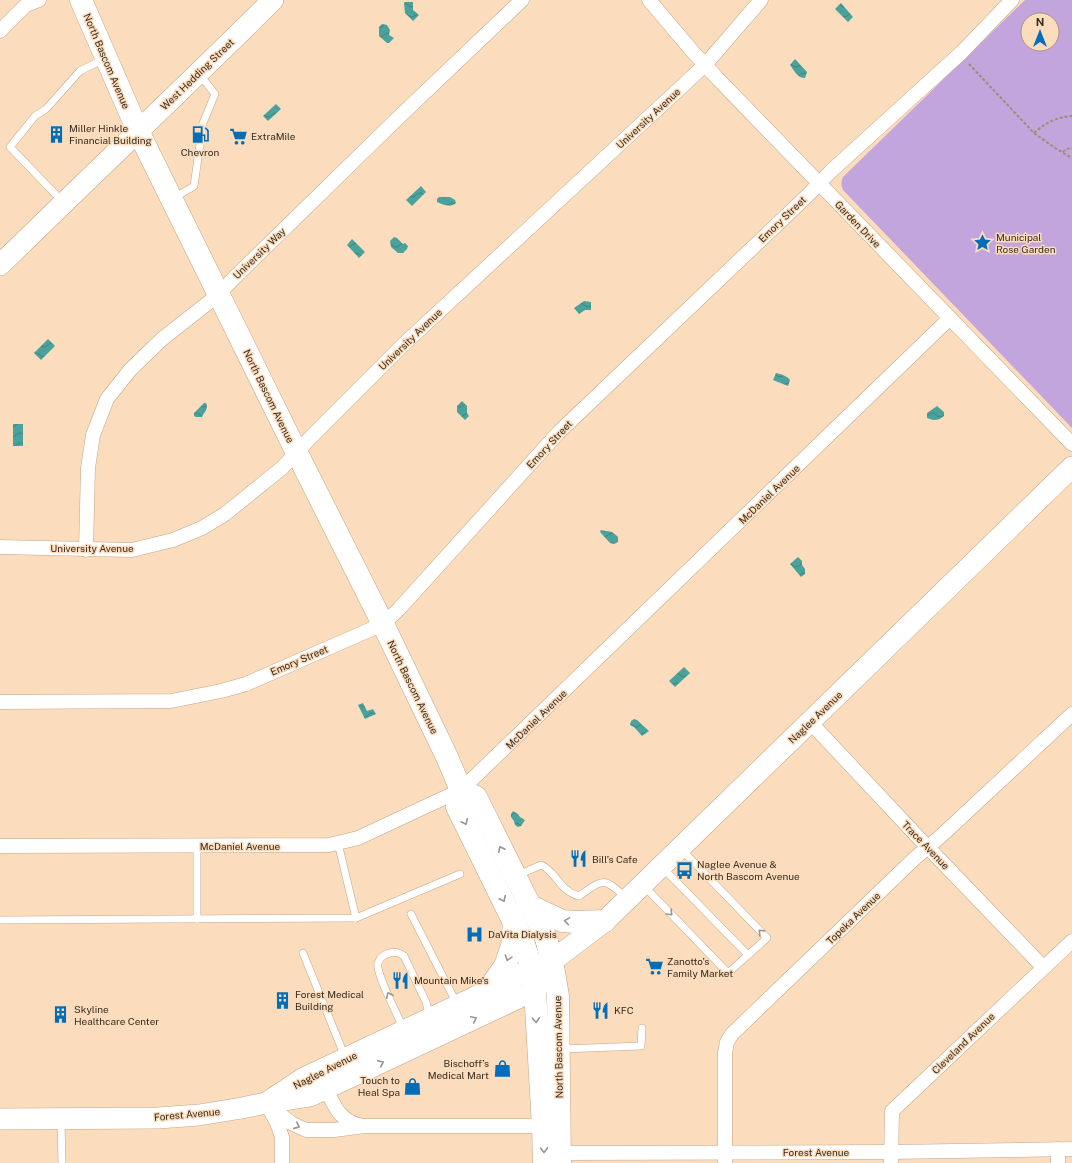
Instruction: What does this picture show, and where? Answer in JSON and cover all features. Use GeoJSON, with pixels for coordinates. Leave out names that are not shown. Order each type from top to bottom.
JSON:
{"type":"FeatureCollection","features":[{"type":"Feature","properties":{"kind":"main road","name":"North Bascom Avenue"},"geometry":{"type":"LineString","coordinates":[[81,0],[138,131],[171,200],[383,624],[461,790],[458,807],[514,921],[527,952],[542,964],[558,996],[559,1050],[554,1160]]}},
{"type":"Feature","properties":{"kind":"main road","name":"West Hedding Street"},"geometry":{"type":"LineString","coordinates":[[0,265],[273,0]]}},
{"type":"Feature","properties":{"kind":"main road","name":"Naglee Avenue"},"geometry":{"type":"LineString","coordinates":[[266,1103],[304,1078],[542,964],[605,921],[1072,466]]}},
{"type":"Feature","properties":{"kind":"main road","name":"North Bascom Avenue"},"geometry":{"type":"LineString","coordinates":[[461,790],[476,797],[528,905],[546,938],[542,964],[535,990],[543,1126],[554,1160]]}},
{"type":"Feature","properties":{"kind":"main road"},"geometry":{"type":"LineString","coordinates":[[528,905],[562,921],[605,921]]}},
{"type":"Feature","properties":{"kind":"main road"},"geometry":{"type":"LineString","coordinates":[[488,990],[506,966],[512,946],[514,921]]}},
{"type":"Feature","properties":{"kind":"main road","name":"Naglee Avenue"},"geometry":{"type":"LineString","coordinates":[[266,1103],[310,1096],[535,990]]}},
{"type":"Feature","properties":{"kind":"main road","name":"Forest Avenue"},"geometry":{"type":"LineString","coordinates":[[0,1119],[158,1118],[199,1115],[266,1103]]}},
{"type":"Feature","properties":{"kind":"street"},"geometry":{"type":"LineString","coordinates":[[0,31],[26,5],[39,0]]}},
{"type":"Feature","properties":{"kind":"street","name":"University Way"},"geometry":{"type":"LineString","coordinates":[[86,550],[88,468],[93,435],[107,399],[130,370],[162,339],[218,295],[233,278],[522,0]]}},
{"type":"Feature","properties":{"kind":"street","name":"Garden Drive"},"geometry":{"type":"LineString","coordinates":[[649,0],[705,65],[1072,444]]}},
{"type":"Feature","properties":{"kind":"street","name":"University Avenue"},"geometry":{"type":"LineString","coordinates":[[0,547],[132,550],[173,540],[202,528],[225,514],[282,468],[404,344],[705,65],[761,0]]}},
{"type":"Feature","properties":{"kind":"street","name":"Emory Street"},"geometry":{"type":"LineString","coordinates":[[0,702],[171,701],[197,697],[246,684],[383,624],[399,609],[559,432],[830,172],[962,52],[1012,0]]}},
{"type":"Feature","properties":{"kind":"street","name":"McDaniel Avenue"},"geometry":{"type":"LineString","coordinates":[[0,846],[298,846],[338,844],[358,838],[461,790],[950,318]]}},
{"type":"Feature","properties":{"kind":"street","name":"Topeka Avenue"},"geometry":{"type":"LineString","coordinates":[[725,1158],[724,1053],[727,1042],[732,1034],[1072,714]]}},
{"type":"Feature","properties":{"kind":"street","name":"Trace Avenue"},"geometry":{"type":"LineString","coordinates":[[810,722],[928,848],[1043,966]]}},
{"type":"Feature","properties":{"kind":"street","name":"Cleveland Avenue"},"geometry":{"type":"LineString","coordinates":[[891,1157],[892,1111],[1043,966],[1072,941]]}},
{"type":"Feature","properties":{"kind":"street"},"geometry":{"type":"LineString","coordinates":[[326,1089],[335,1108],[345,1119],[351,1124],[365,1126]]}},
{"type":"Feature","properties":{"kind":"street"},"geometry":{"type":"LineString","coordinates":[[266,1103],[291,1123],[306,1130],[334,1130],[365,1126],[543,1126]]}},
{"type":"Feature","properties":{"kind":"street"},"geometry":{"type":"LineString","coordinates":[[266,1103],[277,1123],[282,1137],[282,1163]]}},
{"type":"Feature","properties":{"kind":"street"},"geometry":{"type":"LineString","coordinates":[[1058,1163],[1065,1149]]}},
{"type":"Feature","properties":{"kind":"street","name":"Forest Avenue"},"geometry":{"type":"LineString","coordinates":[[554,1160],[891,1157],[1065,1149]]}},
{"type":"Feature","properties":{"kind":"lane"},"geometry":{"type":"LineString","coordinates":[[64,203],[10,146],[35,116],[46,109],[80,71],[106,58]]}},
{"type":"Feature","properties":{"kind":"lane"},"geometry":{"type":"LineString","coordinates":[[171,200],[194,186],[203,124],[215,94],[198,74]]}},
{"type":"Feature","properties":{"kind":"lane"},"geometry":{"type":"LineString","coordinates":[[338,844],[356,918]]}},
{"type":"Feature","properties":{"kind":"lane"},"geometry":{"type":"LineString","coordinates":[[197,846],[197,919]]}},
{"type":"Feature","properties":{"kind":"lane"},"geometry":{"type":"LineString","coordinates":[[643,885],[728,973],[767,938],[680,849]]}},
{"type":"Feature","properties":{"kind":"lane"},"geometry":{"type":"LineString","coordinates":[[515,877],[541,865],[548,868],[560,884],[573,894],[579,896],[599,882],[607,882],[628,900]]}},
{"type":"Feature","properties":{"kind":"lane"},"geometry":{"type":"LineString","coordinates":[[662,867],[748,955]]}},
{"type":"Feature","properties":{"kind":"lane"},"geometry":{"type":"LineString","coordinates":[[0,920],[356,918],[460,874]]}},
{"type":"Feature","properties":{"kind":"lane"},"geometry":{"type":"LineString","coordinates":[[411,914],[457,1006]]}},
{"type":"Feature","properties":{"kind":"lane"},"geometry":{"type":"LineString","coordinates":[[404,1031],[379,974],[378,963],[381,957],[391,952],[400,953],[404,956],[426,1002],[430,1018]]}},
{"type":"Feature","properties":{"kind":"lane"},"geometry":{"type":"LineString","coordinates":[[303,953],[346,1059]]}},
{"type":"Feature","properties":{"kind":"lane"},"geometry":{"type":"LineString","coordinates":[[559,1050],[641,1046],[642,1028]]}},
{"type":"Feature","properties":{"kind":"lane"},"geometry":{"type":"LineString","coordinates":[[61,1119],[62,1163]]}},
{"type":"Feature","properties":{"kind":"path"},"geometry":{"type":"LineString","coordinates":[[967,62],[1034,133],[1072,158]]}},
{"type":"Feature","properties":{"kind":"path"},"geometry":{"type":"LineString","coordinates":[[1034,133],[1042,126],[1052,121],[1072,116]]}},
{"type":"Feature","properties":{"kind":"path"},"geometry":{"type":"LineString","coordinates":[[1063,152],[1068,148],[1072,148]]}},
{"type":"Feature","properties":{"kind":"shaded area","name":"Municipal Rose Garden"},"geometry":{"type":"Polygon","coordinates":[[[1025,0],[1072,0],[1072,428],[843,190],[843,177],[1025,0]]]}},
{"type":"Feature","properties":{"kind":"water"},"geometry":{"type":"Polygon","coordinates":[[[405,2],[413,2],[413,10],[419,15],[413,21],[405,13],[405,2]]]}},
{"type":"Feature","properties":{"kind":"water"},"geometry":{"type":"Polygon","coordinates":[[[841,3],[853,17],[848,22],[835,9],[841,3]]]}},
{"type":"Feature","properties":{"kind":"water"},"geometry":{"type":"Polygon","coordinates":[[[382,24],[387,25],[390,30],[389,35],[394,38],[389,43],[379,36],[379,27],[382,24]]]}},
{"type":"Feature","properties":{"kind":"water"},"geometry":{"type":"Polygon","coordinates":[[[795,59],[807,72],[805,78],[798,75],[790,65],[795,59]]]}},
{"type":"Feature","properties":{"kind":"water"},"geometry":{"type":"Polygon","coordinates":[[[276,104],[281,109],[268,121],[263,116],[276,104]]]}},
{"type":"Feature","properties":{"kind":"water"},"geometry":{"type":"Polygon","coordinates":[[[421,186],[426,192],[412,206],[406,200],[421,186]]]}},
{"type":"Feature","properties":{"kind":"water"},"geometry":{"type":"Polygon","coordinates":[[[439,197],[450,197],[455,200],[456,203],[454,205],[447,206],[437,202],[439,197]]]}},
{"type":"Feature","properties":{"kind":"water"},"geometry":{"type":"Polygon","coordinates":[[[394,237],[408,246],[403,253],[398,253],[391,247],[390,241],[394,237]]]}},
{"type":"Feature","properties":{"kind":"water"},"geometry":{"type":"Polygon","coordinates":[[[352,239],[365,252],[359,258],[347,245],[352,239]]]}},
{"type":"Feature","properties":{"kind":"water"},"geometry":{"type":"Polygon","coordinates":[[[584,301],[591,302],[591,310],[585,310],[579,314],[574,308],[584,301]]]}},
{"type":"Feature","properties":{"kind":"water"},"geometry":{"type":"Polygon","coordinates":[[[48,339],[55,346],[41,360],[34,353],[48,339]]]}},
{"type":"Feature","properties":{"kind":"water"},"geometry":{"type":"Polygon","coordinates":[[[776,373],[784,375],[790,380],[788,386],[773,380],[776,373]]]}},
{"type":"Feature","properties":{"kind":"water"},"geometry":{"type":"Polygon","coordinates":[[[462,401],[467,406],[467,413],[469,416],[465,420],[457,412],[457,406],[462,401]]]}},
{"type":"Feature","properties":{"kind":"water"},"geometry":{"type":"Polygon","coordinates":[[[204,403],[206,403],[207,407],[202,417],[194,416],[194,413],[204,403]]]}},
{"type":"Feature","properties":{"kind":"water"},"geometry":{"type":"Polygon","coordinates":[[[937,406],[944,412],[944,416],[936,420],[927,418],[927,413],[937,406]]]}},
{"type":"Feature","properties":{"kind":"water"},"geometry":{"type":"Polygon","coordinates":[[[13,424],[23,424],[23,446],[13,446],[13,424]]]}},
{"type":"Feature","properties":{"kind":"water"},"geometry":{"type":"Polygon","coordinates":[[[601,530],[612,532],[618,537],[618,542],[614,544],[610,543],[600,532],[601,530]]]}},
{"type":"Feature","properties":{"kind":"water"},"geometry":{"type":"Polygon","coordinates":[[[798,557],[802,561],[802,565],[805,569],[805,574],[801,577],[790,564],[798,557]]]}},
{"type":"Feature","properties":{"kind":"water"},"geometry":{"type":"Polygon","coordinates":[[[684,667],[690,673],[675,687],[669,681],[684,667]]]}},
{"type":"Feature","properties":{"kind":"water"},"geometry":{"type":"Polygon","coordinates":[[[363,703],[367,711],[373,709],[376,714],[365,719],[358,705],[363,703]]]}},
{"type":"Feature","properties":{"kind":"water"},"geometry":{"type":"Polygon","coordinates":[[[634,719],[649,731],[642,736],[634,727],[630,725],[631,721],[634,719]]]}},
{"type":"Feature","properties":{"kind":"water"},"geometry":{"type":"Polygon","coordinates":[[[513,811],[525,820],[521,826],[518,827],[515,825],[511,817],[513,811]]]}},
{"type":"Feature","properties":{"kind":"place","name":"Miller Hinkle Financial Building"},"geometry":{"type":"Point","coordinates":[56,134]}},
{"type":"Feature","properties":{"kind":"place","name":"Chevron"},"geometry":{"type":"Point","coordinates":[200,135]}},
{"type":"Feature","properties":{"kind":"place","name":"ExtraMile"},"geometry":{"type":"Point","coordinates":[238,136]}},
{"type":"Feature","properties":{"kind":"place","name":"Municipal Rose Garden"},"geometry":{"type":"Point","coordinates":[983,243]}},
{"type":"Feature","properties":{"kind":"place","name":"Bill’s Cafe"},"geometry":{"type":"Point","coordinates":[579,859]}},
{"type":"Feature","properties":{"kind":"place","name":"Naglee Avenue & North Bascom Avenue"},"geometry":{"type":"Point","coordinates":[684,870]}},
{"type":"Feature","properties":{"kind":"place","name":"DaVita Dialysis"},"geometry":{"type":"Point","coordinates":[475,934]}},
{"type":"Feature","properties":{"kind":"place","name":"Zanotto’s Family Market"},"geometry":{"type":"Point","coordinates":[654,967]}},
{"type":"Feature","properties":{"kind":"place","name":"Mountain Mike's"},"geometry":{"type":"Point","coordinates":[401,980]}},
{"type":"Feature","properties":{"kind":"place","name":"Forest Medical Building"},"geometry":{"type":"Point","coordinates":[282,1000]}},
{"type":"Feature","properties":{"kind":"place","name":"KFC"},"geometry":{"type":"Point","coordinates":[601,1010]}},
{"type":"Feature","properties":{"kind":"place","name":"Skyline Healthcare Center"},"geometry":{"type":"Point","coordinates":[61,1015]}},
{"type":"Feature","properties":{"kind":"place","name":"Bischoff’s Medical Mart"},"geometry":{"type":"Point","coordinates":[502,1069]}},
{"type":"Feature","properties":{"kind":"place","name":"Touch to Heal Spa"},"geometry":{"type":"Point","coordinates":[413,1086]}}]}
